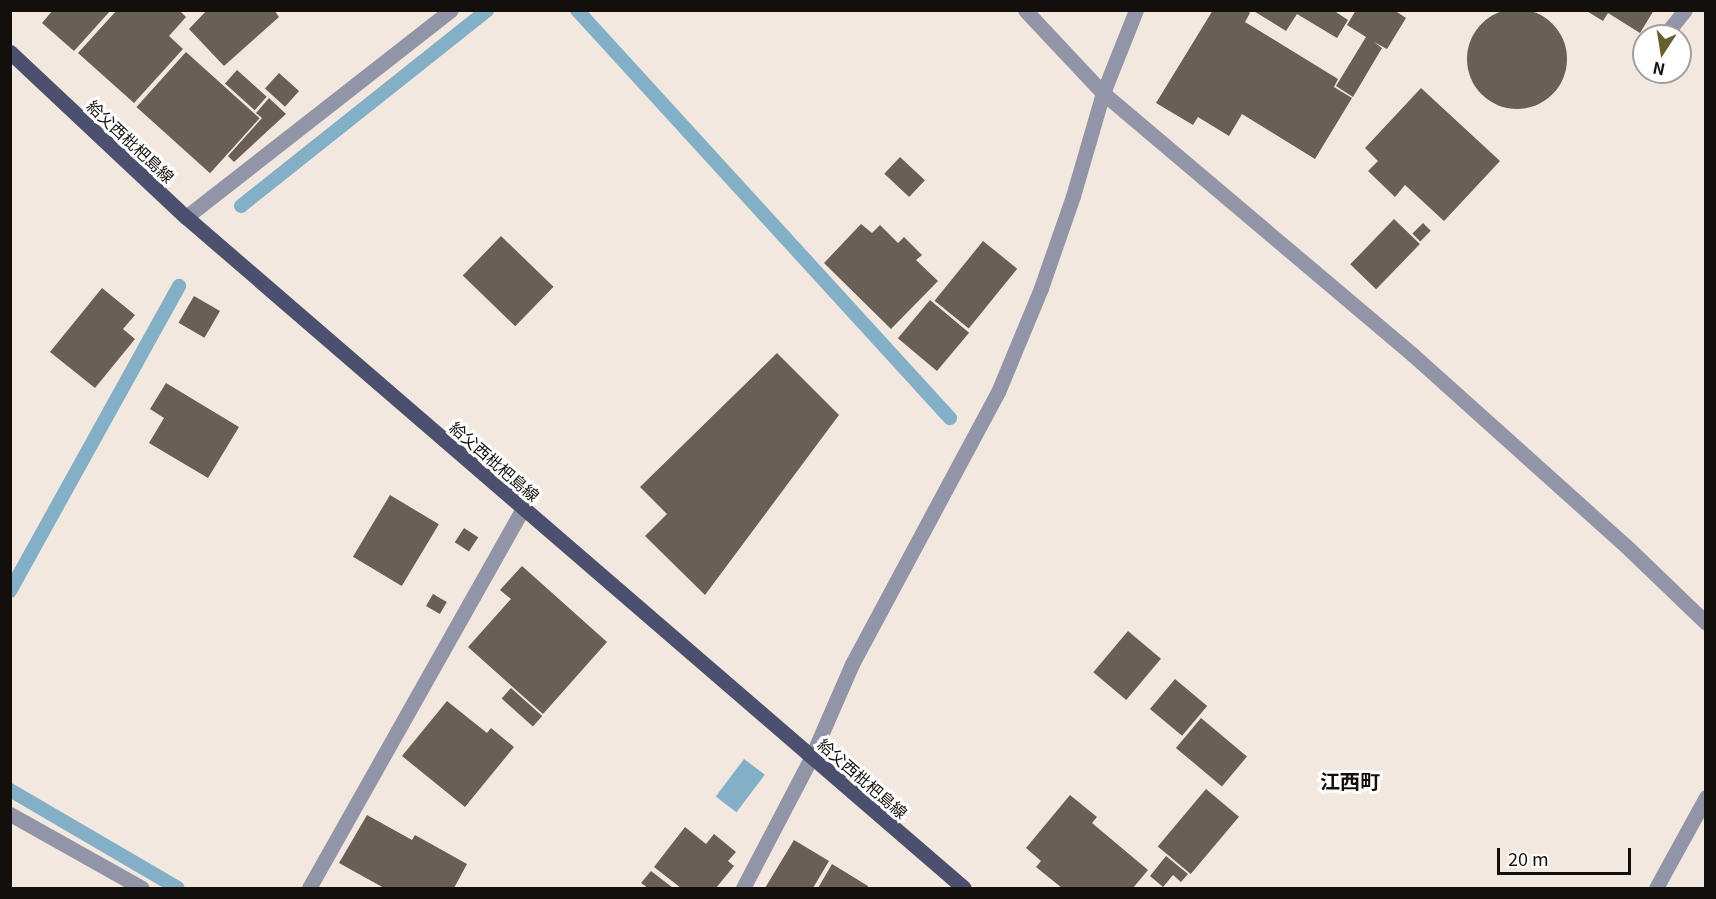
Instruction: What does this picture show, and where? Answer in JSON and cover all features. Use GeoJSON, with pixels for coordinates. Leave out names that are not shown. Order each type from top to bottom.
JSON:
{"type":"FeatureCollection","features":[{"type":"Feature","properties":{"kind":"main road","name":"給父西枇杷島線"},"geometry":{"type":"LineString","coordinates":[[10,52],[186,217],[964,888]]}},
{"type":"Feature","properties":{"kind":"street"},"geometry":{"type":"LineString","coordinates":[[186,217],[451,10]]}},
{"type":"Feature","properties":{"kind":"street"},"geometry":{"type":"LineString","coordinates":[[1025,10],[1103,93],[1413,355],[1626,546],[1706,623]]}},
{"type":"Feature","properties":{"kind":"street"},"geometry":{"type":"LineString","coordinates":[[743,888],[811,758],[852,664],[998,392],[1041,288],[1070,206],[1103,93],[1136,10]]}},
{"type":"Feature","properties":{"kind":"street"},"geometry":{"type":"LineString","coordinates":[[1674,24],[1685,10]]}},
{"type":"Feature","properties":{"kind":"street"},"geometry":{"type":"LineString","coordinates":[[309,888],[523,508]]}},
{"type":"Feature","properties":{"kind":"street"},"geometry":{"type":"LineString","coordinates":[[1656,888],[1706,797]]}},
{"type":"Feature","properties":{"kind":"street"},"geometry":{"type":"LineString","coordinates":[[10,814],[142,888]]}},
{"type":"Feature","properties":{"kind":"water"},"geometry":{"type":"Polygon","coordinates":[[[744,759],[765,775],[736,812],[716,797],[744,759]]]}},
{"type":"Feature","properties":{"kind":"building"},"geometry":{"type":"Polygon","coordinates":[[[1517,9],[1536,13],[1552,24],[1563,40],[1567,59],[1563,78],[1552,94],[1536,105],[1517,109],[1498,105],[1482,94],[1471,78],[1467,59],[1471,40],[1482,24],[1498,13],[1517,9]]]}},
{"type":"Feature","properties":{"kind":"building"},"geometry":{"type":"Polygon","coordinates":[[[53,10],[111,10],[74,51],[42,23],[53,10]]]}},
{"type":"Feature","properties":{"kind":"building"},"geometry":{"type":"Polygon","coordinates":[[[117,10],[179,10],[186,17],[169,36],[183,49],[134,103],[78,53],[117,10]]]}},
{"type":"Feature","properties":{"kind":"building"},"geometry":{"type":"Polygon","coordinates":[[[207,10],[274,10],[279,17],[224,66],[189,29],[207,10]]]}},
{"type":"Feature","properties":{"kind":"building"},"geometry":{"type":"Polygon","coordinates":[[[1213,10],[1246,10],[1250,13],[1245,22],[1338,79],[1334,87],[1352,98],[1315,159],[1242,114],[1229,136],[1198,117],[1193,125],[1156,103],[1213,10]]]}},
{"type":"Feature","properties":{"kind":"building"},"geometry":{"type":"Polygon","coordinates":[[[1252,10],[1333,10],[1348,20],[1337,38],[1297,14],[1286,31],[1252,10]]]}},
{"type":"Feature","properties":{"kind":"building"},"geometry":{"type":"Polygon","coordinates":[[[1356,10],[1394,10],[1406,18],[1387,49],[1374,42],[1382,48],[1353,97],[1336,86],[1366,37],[1347,25],[1356,10]]]}},
{"type":"Feature","properties":{"kind":"building"},"geometry":{"type":"Polygon","coordinates":[[[1585,10],[1654,10],[1645,24],[1632,24],[1632,28],[1608,13],[1603,21],[1585,10]]]}},
{"type":"Feature","properties":{"kind":"building"},"geometry":{"type":"Polygon","coordinates":[[[186,52],[260,118],[210,173],[136,107],[186,52]]]}},
{"type":"Feature","properties":{"kind":"building"},"geometry":{"type":"Polygon","coordinates":[[[237,70],[267,97],[255,110],[225,83],[237,70]]]}},
{"type":"Feature","properties":{"kind":"building"},"geometry":{"type":"Polygon","coordinates":[[[279,73],[299,91],[285,107],[265,89],[279,73]]]}},
{"type":"Feature","properties":{"kind":"building"},"geometry":{"type":"Polygon","coordinates":[[[1421,88],[1500,161],[1444,221],[1405,185],[1395,197],[1368,171],[1378,161],[1365,148],[1421,88]]]}},
{"type":"Feature","properties":{"kind":"building"},"geometry":{"type":"Polygon","coordinates":[[[269,98],[286,114],[234,162],[228,156],[262,118],[256,113],[269,98]]]}},
{"type":"Feature","properties":{"kind":"building"},"geometry":{"type":"Polygon","coordinates":[[[900,157],[925,180],[909,197],[884,174],[900,157]]]}},
{"type":"Feature","properties":{"kind":"building"},"geometry":{"type":"Polygon","coordinates":[[[1394,219],[1420,244],[1376,289],[1350,264],[1394,219]]]}},
{"type":"Feature","properties":{"kind":"building"},"geometry":{"type":"Polygon","coordinates":[[[1423,223],[1431,231],[1420,241],[1412,234],[1423,223]]]}},
{"type":"Feature","properties":{"kind":"building"},"geometry":{"type":"Polygon","coordinates":[[[861,224],[872,233],[880,225],[898,243],[904,237],[922,255],[916,260],[938,281],[891,329],[824,263],[861,224]]]}},
{"type":"Feature","properties":{"kind":"building"},"geometry":{"type":"Polygon","coordinates":[[[501,236],[554,287],[515,326],[463,276],[501,236]]]}},
{"type":"Feature","properties":{"kind":"building"},"geometry":{"type":"Polygon","coordinates":[[[983,241],[1017,269],[969,329],[935,301],[983,241]]]}},
{"type":"Feature","properties":{"kind":"building"},"geometry":{"type":"Polygon","coordinates":[[[102,288],[135,315],[123,329],[135,339],[95,388],[50,352],[102,288]]]}},
{"type":"Feature","properties":{"kind":"building"},"geometry":{"type":"Polygon","coordinates":[[[194,296],[220,311],[204,338],[178,323],[194,296]]]}},
{"type":"Feature","properties":{"kind":"building"},"geometry":{"type":"Polygon","coordinates":[[[930,300],[969,333],[937,371],[898,338],[930,300]]]}},
{"type":"Feature","properties":{"kind":"building"},"geometry":{"type":"Polygon","coordinates":[[[777,353],[839,415],[705,595],[645,536],[667,514],[640,487],[777,353]]]}},
{"type":"Feature","properties":{"kind":"building"},"geometry":{"type":"Polygon","coordinates":[[[166,383],[239,427],[208,478],[149,443],[164,418],[150,409],[166,383]]]}},
{"type":"Feature","properties":{"kind":"building"},"geometry":{"type":"Polygon","coordinates":[[[390,495],[439,524],[402,586],[353,557],[390,495]]]}},
{"type":"Feature","properties":{"kind":"building"},"geometry":{"type":"Polygon","coordinates":[[[464,528],[478,537],[469,552],[455,542],[464,528]]]}},
{"type":"Feature","properties":{"kind":"building"},"geometry":{"type":"Polygon","coordinates":[[[522,566],[607,642],[543,714],[468,647],[511,599],[500,590],[522,566]]]}},
{"type":"Feature","properties":{"kind":"building"},"geometry":{"type":"Polygon","coordinates":[[[433,594],[447,602],[440,614],[426,606],[433,594]]]}},
{"type":"Feature","properties":{"kind":"building"},"geometry":{"type":"Polygon","coordinates":[[[1128,631],[1161,659],[1126,700],[1093,672],[1128,631]]]}},
{"type":"Feature","properties":{"kind":"building"},"geometry":{"type":"Polygon","coordinates":[[[1175,679],[1207,706],[1182,736],[1150,709],[1175,679]]]}},
{"type":"Feature","properties":{"kind":"building"},"geometry":{"type":"Polygon","coordinates":[[[511,688],[542,716],[533,727],[502,698],[511,688]]]}},
{"type":"Feature","properties":{"kind":"building"},"geometry":{"type":"Polygon","coordinates":[[[447,701],[487,733],[491,728],[514,747],[465,807],[402,756],[447,701]]]}},
{"type":"Feature","properties":{"kind":"building"},"geometry":{"type":"Polygon","coordinates":[[[1201,718],[1247,757],[1222,786],[1176,748],[1201,718]]]}},
{"type":"Feature","properties":{"kind":"building"},"geometry":{"type":"Polygon","coordinates":[[[1206,789],[1239,817],[1191,874],[1158,846],[1206,789]]]}},
{"type":"Feature","properties":{"kind":"building"},"geometry":{"type":"Polygon","coordinates":[[[1070,795],[1097,817],[1092,823],[1148,870],[1133,888],[1062,888],[1036,867],[1041,861],[1026,848],[1070,795]]]}},
{"type":"Feature","properties":{"kind":"building"},"geometry":{"type":"Polygon","coordinates":[[[367,815],[412,840],[415,835],[467,864],[454,888],[384,888],[339,863],[367,815]]]}},
{"type":"Feature","properties":{"kind":"building"},"geometry":{"type":"Polygon","coordinates":[[[685,827],[706,844],[714,834],[736,852],[728,861],[734,866],[716,888],[681,888],[654,867],[685,827]]]}},
{"type":"Feature","properties":{"kind":"building"},"geometry":{"type":"Polygon","coordinates":[[[794,840],[829,861],[813,888],[765,888],[794,840]]]}},
{"type":"Feature","properties":{"kind":"building"},"geometry":{"type":"Polygon","coordinates":[[[1166,856],[1188,874],[1181,882],[1173,875],[1163,887],[1150,876],[1166,856]]]}},
{"type":"Feature","properties":{"kind":"building"},"geometry":{"type":"Polygon","coordinates":[[[832,864],[868,886],[867,888],[818,888],[832,864]]]}},
{"type":"Feature","properties":{"kind":"building"},"geometry":{"type":"Polygon","coordinates":[[[651,871],[673,888],[648,888],[641,883],[651,871]]]}},
{"type":"Feature","properties":{"kind":"waterway"},"geometry":{"type":"LineString","coordinates":[[241,206],[487,10]]}},
{"type":"Feature","properties":{"kind":"waterway"},"geometry":{"type":"LineString","coordinates":[[577,10],[950,418]]}},
{"type":"Feature","properties":{"kind":"waterway"},"geometry":{"type":"LineString","coordinates":[[10,591],[179,286]]}},
{"type":"Feature","properties":{"kind":"waterway"},"geometry":{"type":"LineString","coordinates":[[10,790],[178,888]]}},
{"type":"Feature","properties":{"kind":"district","name":"江西町"},"geometry":{"type":"Point","coordinates":[1350,780]}}]}
